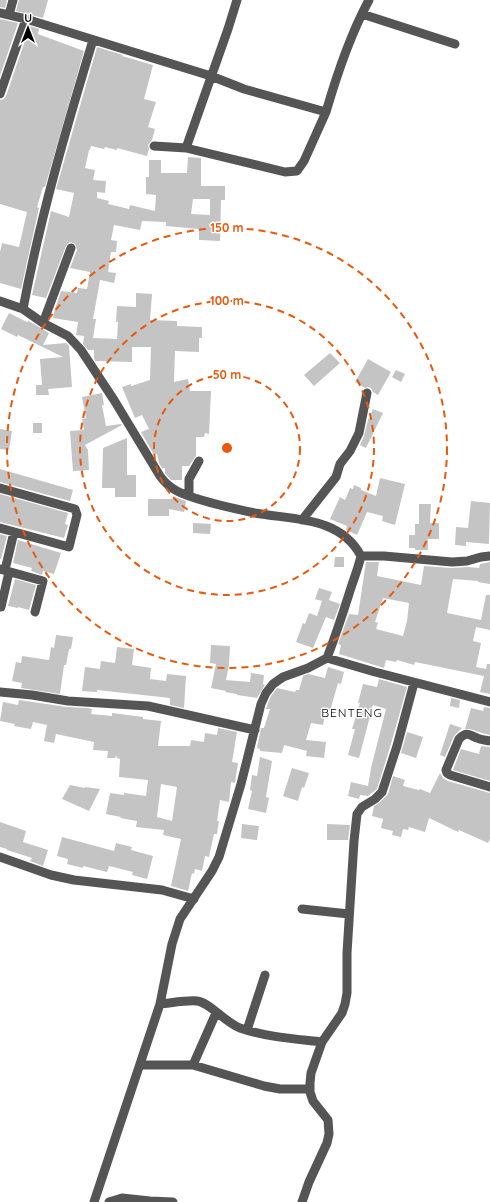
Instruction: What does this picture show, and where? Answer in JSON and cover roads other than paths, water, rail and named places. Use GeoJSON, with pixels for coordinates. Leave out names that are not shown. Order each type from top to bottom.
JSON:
{"type":"FeatureCollection","features":[{"type":"Feature","properties":{"kind":"street"},"geometry":{"type":"LineString","coordinates":[[13,0],[4,14],[26,19],[212,76],[244,89],[326,112]]}},
{"type":"Feature","properties":{"kind":"street"},"geometry":{"type":"LineString","coordinates":[[186,148],[237,0]]}},
{"type":"Feature","properties":{"kind":"street"},"geometry":{"type":"LineString","coordinates":[[154,146],[186,148],[285,172],[296,171],[304,161],[326,112],[338,72],[369,0]]}},
{"type":"Feature","properties":{"kind":"street"},"geometry":{"type":"LineString","coordinates":[[362,14],[456,44]]}},
{"type":"Feature","properties":{"kind":"street"},"geometry":{"type":"LineString","coordinates":[[0,94],[26,19]]}},
{"type":"Feature","properties":{"kind":"street"},"geometry":{"type":"LineString","coordinates":[[23,309],[32,263],[49,195],[67,126],[93,40]]}},
{"type":"Feature","properties":{"kind":"street"},"geometry":{"type":"LineString","coordinates":[[43,323],[71,248]]}},
{"type":"Feature","properties":{"kind":"street"},"geometry":{"type":"LineString","coordinates":[[0,301],[23,309],[43,323],[68,336],[81,350],[114,400],[162,480],[171,488],[189,496],[255,513],[321,524],[342,534],[356,546],[361,556],[327,658],[308,668],[283,677],[273,684],[266,693],[261,704],[219,857],[212,871],[180,919],[175,932],[160,1004],[94,1202]]}},
{"type":"Feature","properties":{"kind":"street"},"geometry":{"type":"LineString","coordinates":[[302,520],[336,476],[340,464],[350,451],[359,433],[367,393]]}},
{"type":"Feature","properties":{"kind":"street"},"geometry":{"type":"LineString","coordinates":[[189,496],[189,479],[199,461]]}},
{"type":"Feature","properties":{"kind":"street"},"geometry":{"type":"LineString","coordinates":[[0,488],[75,508],[77,515],[69,546],[0,528]]}},
{"type":"Feature","properties":{"kind":"street"},"geometry":{"type":"LineString","coordinates":[[0,607],[5,570],[14,532]]}},
{"type":"Feature","properties":{"kind":"street"},"geometry":{"type":"LineString","coordinates":[[361,556],[384,556],[452,562],[490,556]]}},
{"type":"Feature","properties":{"kind":"street"},"geometry":{"type":"LineString","coordinates":[[5,570],[43,581],[35,612]]}},
{"type":"Feature","properties":{"kind":"street"},"geometry":{"type":"LineString","coordinates":[[327,658],[490,702]]}},
{"type":"Feature","properties":{"kind":"street"},"geometry":{"type":"LineString","coordinates":[[302,1202],[309,1182],[327,1143],[329,1134],[328,1120],[313,1101],[310,1083],[311,1073],[322,1042],[342,1013],[347,993],[354,841],[357,814],[362,807],[375,799],[382,792],[397,746],[414,682]]}},
{"type":"Feature","properties":{"kind":"street"},"geometry":{"type":"LineString","coordinates":[[0,692],[32,695],[68,701],[148,706],[255,730]]}},
{"type":"Feature","properties":{"kind":"street"},"geometry":{"type":"LineString","coordinates":[[490,741],[476,738],[470,734],[462,736],[459,739],[446,770],[450,775],[490,787]]}},
{"type":"Feature","properties":{"kind":"street"},"geometry":{"type":"LineString","coordinates":[[0,858],[51,875],[74,880],[162,890],[194,899]]}},
{"type":"Feature","properties":{"kind":"street"},"geometry":{"type":"LineString","coordinates":[[302,909],[350,914]]}},
{"type":"Feature","properties":{"kind":"street"},"geometry":{"type":"LineString","coordinates":[[246,1030],[265,975]]}},
{"type":"Feature","properties":{"kind":"street"},"geometry":{"type":"LineString","coordinates":[[160,1004],[198,1001],[233,1025],[246,1030],[322,1042]]}},
{"type":"Feature","properties":{"kind":"street"},"geometry":{"type":"LineString","coordinates":[[193,1064],[216,1013]]}},
{"type":"Feature","properties":{"kind":"street"},"geometry":{"type":"LineString","coordinates":[[140,1065],[193,1064],[264,1086],[280,1089],[310,1089]]}},
{"type":"Feature","properties":{"kind":"street"},"geometry":{"type":"LineString","coordinates":[[109,1202],[122,1198],[172,1202]]}},
{"type":"Feature","properties":{"kind":"district","name":"BENTENG"},"geometry":{"type":"Point","coordinates":[352,713]}}]}
